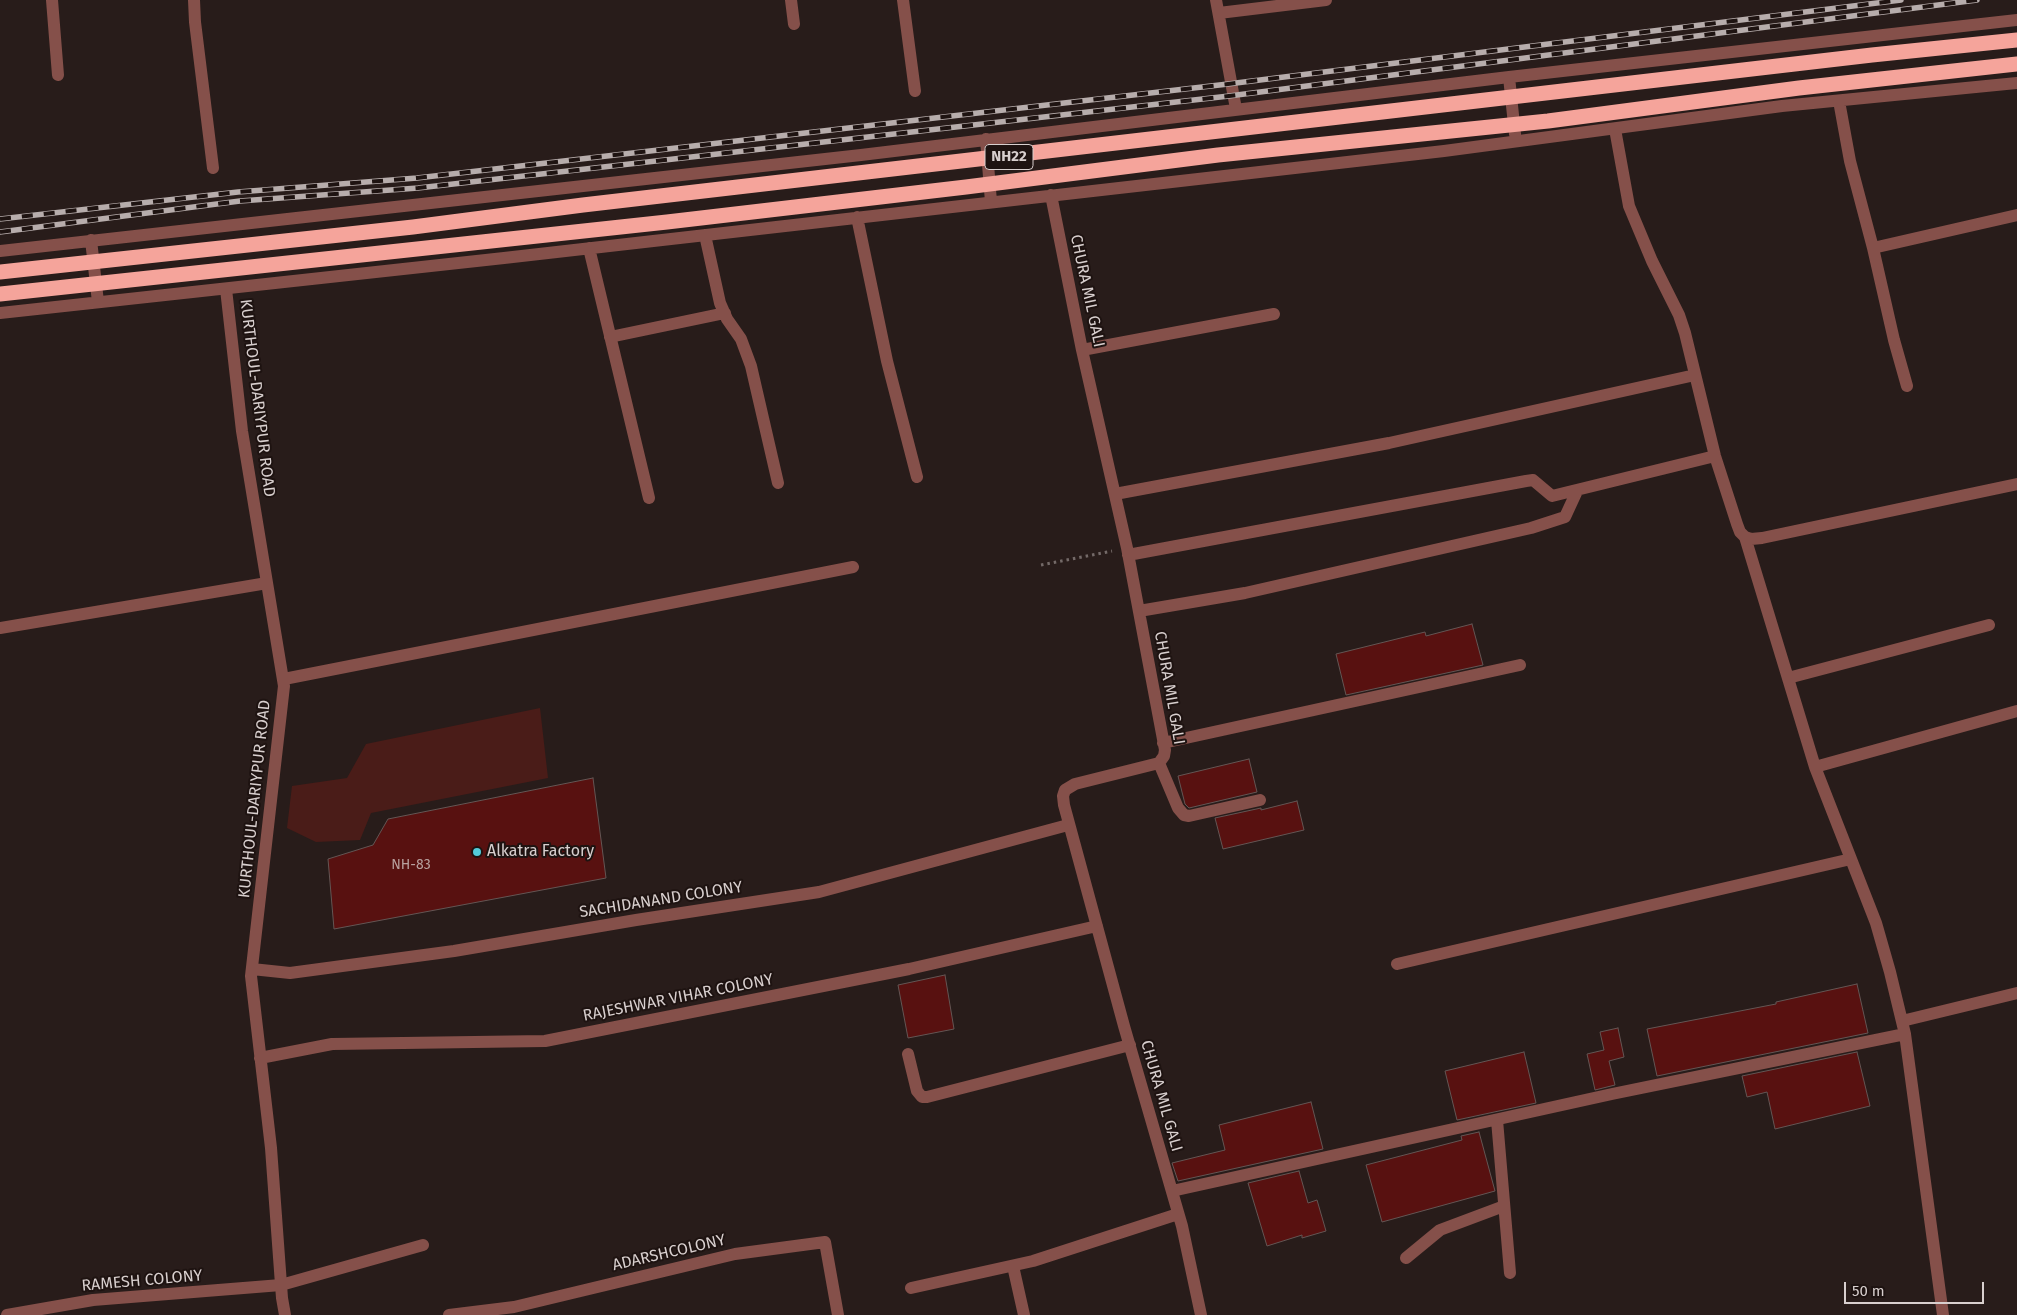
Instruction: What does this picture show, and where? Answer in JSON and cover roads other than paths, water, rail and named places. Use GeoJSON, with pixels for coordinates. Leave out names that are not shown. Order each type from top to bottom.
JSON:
{"type":"FeatureCollection","features":[{"type":"Feature","properties":{"kind":"highway","name":"NH22"},"geometry":{"type":"LineString","coordinates":[[0,272],[413,227],[583,205],[1843,58],[2017,40]]}},
{"type":"Feature","properties":{"kind":"highway","name":"NH22"},"geometry":{"type":"LineString","coordinates":[[0,294],[658,223],[1218,155],[1548,121],[1799,88],[2017,64]]}},
{"type":"Feature","properties":{"kind":"street"},"geometry":{"type":"LineString","coordinates":[[52,0],[58,75]]}},
{"type":"Feature","properties":{"kind":"street"},"geometry":{"type":"LineString","coordinates":[[194,0],[212,168]]}},
{"type":"Feature","properties":{"kind":"street"},"geometry":{"type":"LineString","coordinates":[[791,0],[794,24]]}},
{"type":"Feature","properties":{"kind":"street"},"geometry":{"type":"LineString","coordinates":[[903,0],[915,91]]}},
{"type":"Feature","properties":{"kind":"street"},"geometry":{"type":"LineString","coordinates":[[1236,109],[1217,6],[1326,0]]}},
{"type":"Feature","properties":{"kind":"street"},"geometry":{"type":"LineString","coordinates":[[0,252],[91,240],[851,156],[1509,77],[2017,20]]}},
{"type":"Feature","properties":{"kind":"street"},"geometry":{"type":"LineString","coordinates":[[1509,77],[1516,142]]}},
{"type":"Feature","properties":{"kind":"street"},"geometry":{"type":"LineString","coordinates":[[0,313],[705,235],[1516,142],[1782,106],[2017,83]]}},
{"type":"Feature","properties":{"kind":"street"},"geometry":{"type":"LineString","coordinates":[[1839,101],[1850,161],[1874,248],[1894,340],[1907,386]]}},
{"type":"Feature","properties":{"kind":"street"},"geometry":{"type":"LineString","coordinates":[[1615,129],[1629,206],[1652,261],[1679,315],[1714,456],[1740,532],[1745,537],[1751,539],[1762,538],[2017,484]]}},
{"type":"Feature","properties":{"kind":"street"},"geometry":{"type":"LineString","coordinates":[[986,139],[991,202]]}},
{"type":"Feature","properties":{"kind":"street","name":"CHURA MIL GALI"},"geometry":{"type":"LineString","coordinates":[[1051,195],[1082,350],[1128,552],[1164,756],[1159,763],[1075,784],[1069,787],[1063,796],[1068,825],[1172,1191],[1202,1315]]}},
{"type":"Feature","properties":{"kind":"street"},"geometry":{"type":"LineString","coordinates":[[1874,248],[2017,215]]}},
{"type":"Feature","properties":{"kind":"street"},"geometry":{"type":"LineString","coordinates":[[857,217],[888,361],[917,477]]}},
{"type":"Feature","properties":{"kind":"street"},"geometry":{"type":"LineString","coordinates":[[705,235],[716,289],[725,313],[741,339],[751,366],[778,483]]}},
{"type":"Feature","properties":{"kind":"street"},"geometry":{"type":"LineString","coordinates":[[91,240],[98,302]]}},
{"type":"Feature","properties":{"kind":"street"},"geometry":{"type":"LineString","coordinates":[[589,248],[649,498]]}},
{"type":"Feature","properties":{"kind":"street","name":"KURTHOUL-DARIYPUR ROAD"},"geometry":{"type":"LineString","coordinates":[[226,289],[242,431],[284,679],[252,969],[285,1315]]}},
{"type":"Feature","properties":{"kind":"street"},"geometry":{"type":"LineString","coordinates":[[610,337],[725,313]]}},
{"type":"Feature","properties":{"kind":"street"},"geometry":{"type":"LineString","coordinates":[[1082,350],[1274,314]]}},
{"type":"Feature","properties":{"kind":"street"},"geometry":{"type":"LineString","coordinates":[[1114,494],[1389,443],[1695,375]]}},
{"type":"Feature","properties":{"kind":"street"},"geometry":{"type":"LineString","coordinates":[[1128,552],[1533,480],[1552,496],[1714,456]]}},
{"type":"Feature","properties":{"kind":"street"},"geometry":{"type":"LineString","coordinates":[[1138,610],[1245,593],[1531,528],[1565,517],[1577,491]]}},
{"type":"Feature","properties":{"kind":"street"},"geometry":{"type":"LineString","coordinates":[[1745,537],[1815,767],[1876,924],[1890,972],[1905,1034],[1943,1315]]}},
{"type":"Feature","properties":{"kind":"street"},"geometry":{"type":"LineString","coordinates":[[284,679],[853,567]]}},
{"type":"Feature","properties":{"kind":"street"},"geometry":{"type":"LineString","coordinates":[[0,628],[267,583]]}},
{"type":"Feature","properties":{"kind":"street"},"geometry":{"type":"LineString","coordinates":[[1788,678],[1990,625]]}},
{"type":"Feature","properties":{"kind":"street"},"geometry":{"type":"LineString","coordinates":[[1163,743],[1520,665]]}},
{"type":"Feature","properties":{"kind":"street"},"geometry":{"type":"LineString","coordinates":[[1815,767],[2017,711]]}},
{"type":"Feature","properties":{"kind":"street"},"geometry":{"type":"LineString","coordinates":[[1159,763],[1178,808],[1184,815],[1189,816],[1260,800]]}},
{"type":"Feature","properties":{"kind":"street","name":"SACHIDANAND COLONY"},"geometry":{"type":"LineString","coordinates":[[252,969],[290,973],[444,952],[819,892],[1068,825]]}},
{"type":"Feature","properties":{"kind":"street"},"geometry":{"type":"LineString","coordinates":[[1397,964],[1851,859]]}},
{"type":"Feature","properties":{"kind":"street","name":"RAJESHWAR VIHAR COLONY"},"geometry":{"type":"LineString","coordinates":[[260,1058],[332,1044],[544,1041],[909,969],[1097,926]]}},
{"type":"Feature","properties":{"kind":"street"},"geometry":{"type":"LineString","coordinates":[[1902,1021],[2017,993]]}},
{"type":"Feature","properties":{"kind":"street"},"geometry":{"type":"LineString","coordinates":[[1172,1191],[1905,1034]]}},
{"type":"Feature","properties":{"kind":"street"},"geometry":{"type":"LineString","coordinates":[[908,1054],[916,1091],[922,1097],[927,1097],[1130,1045]]}},
{"type":"Feature","properties":{"kind":"street"},"geometry":{"type":"LineString","coordinates":[[1497,1120],[1510,1273]]}},
{"type":"Feature","properties":{"kind":"street"},"geometry":{"type":"LineString","coordinates":[[1406,1258],[1440,1230],[1504,1206]]}},
{"type":"Feature","properties":{"kind":"street"},"geometry":{"type":"LineString","coordinates":[[911,1288],[1013,1266],[1178,1214]]}},
{"type":"Feature","properties":{"kind":"street","name":"ADARSHCOLONY"},"geometry":{"type":"LineString","coordinates":[[449,1315],[514,1307],[735,1254],[824,1242],[838,1315]]}},
{"type":"Feature","properties":{"kind":"street","name":"RAMESH COLONY"},"geometry":{"type":"LineString","coordinates":[[7,1315],[93,1300],[281,1285],[423,1245]]}},
{"type":"Feature","properties":{"kind":"street"},"geometry":{"type":"LineString","coordinates":[[1013,1266],[1024,1315]]}},
{"type":"Feature","properties":{"kind":"railway"},"geometry":{"type":"LineString","coordinates":[[0,219],[238,192],[417,178],[1228,84],[1901,0]]}},
{"type":"Feature","properties":{"kind":"railway"},"geometry":{"type":"LineString","coordinates":[[0,232],[240,201],[418,188],[1229,96],[1977,0]]}},
{"type":"Feature","properties":{"kind":"place","name":"Alkatra Factory"},"geometry":{"type":"Point","coordinates":[477,852]}}]}
